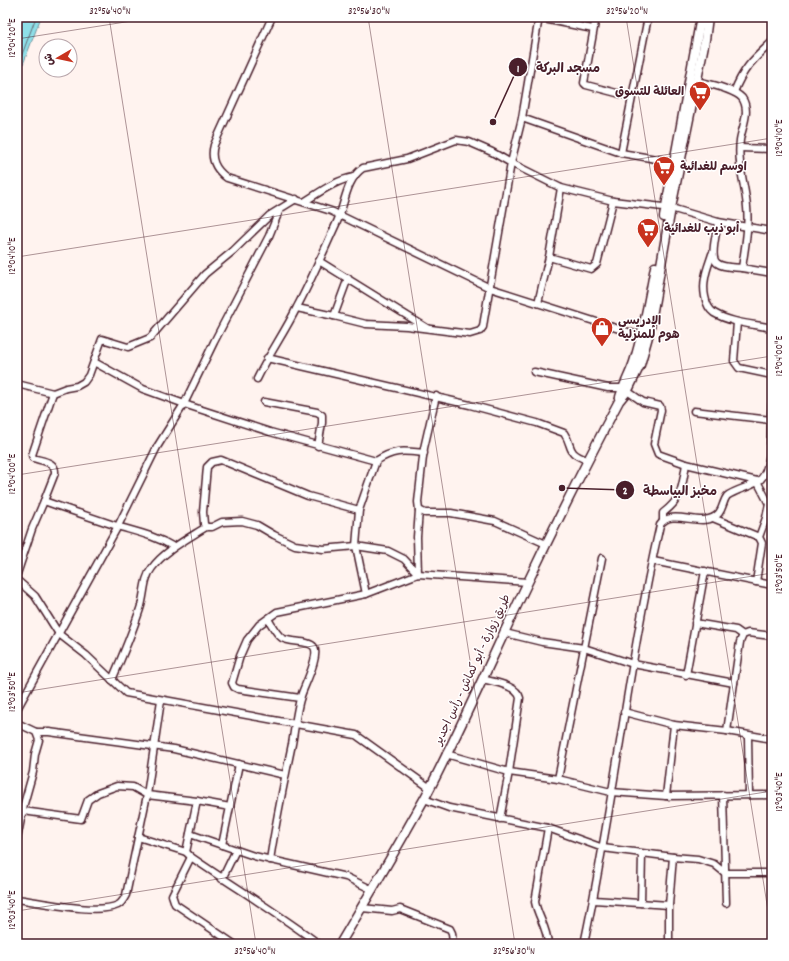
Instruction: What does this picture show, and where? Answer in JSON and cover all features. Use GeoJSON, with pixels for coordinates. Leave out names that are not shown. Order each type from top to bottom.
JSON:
{"type":"FeatureCollection","features":[{"type":"Feature","properties":{"kind":"main road"},"geometry":{"type":"LineString","coordinates":[[637,364],[649,333],[669,208],[674,162],[692,73],[701,17]]}},
{"type":"Feature","properties":{"kind":"main road"},"geometry":{"type":"LineString","coordinates":[[637,364],[641,336],[659,251],[697,81],[708,17]]}},
{"type":"Feature","properties":{"kind":"main road","name":"طريق زوارة - أبو كماش - رأس اجدير"},"geometry":{"type":"LineString","coordinates":[[340,944],[373,890],[430,788],[464,720],[482,679],[587,460],[637,364]]}},
{"type":"Feature","properties":{"kind":"street"},"geometry":{"type":"LineString","coordinates":[[272,17],[214,145],[212,159],[220,173],[227,178],[331,210],[490,288],[641,336]]}},
{"type":"Feature","properties":{"kind":"street"},"geometry":{"type":"LineString","coordinates":[[596,17],[592,29],[584,83],[586,85],[632,97]]}},
{"type":"Feature","properties":{"kind":"street"},"geometry":{"type":"LineString","coordinates":[[621,153],[648,17]]}},
{"type":"Feature","properties":{"kind":"street"},"geometry":{"type":"LineString","coordinates":[[297,308],[366,324],[407,326],[470,334],[480,331],[483,327],[511,163],[522,118],[539,18],[592,29]]}},
{"type":"Feature","properties":{"kind":"street"},"geometry":{"type":"LineString","coordinates":[[734,92],[748,64],[772,42]]}},
{"type":"Feature","properties":{"kind":"street"},"geometry":{"type":"LineString","coordinates":[[697,81],[734,92],[742,99],[746,110],[745,122],[740,140],[739,164],[747,206],[748,228],[742,268]]}},
{"type":"Feature","properties":{"kind":"street"},"geometry":{"type":"LineString","coordinates":[[522,118],[621,153],[674,162]]}},
{"type":"Feature","properties":{"kind":"street"},"geometry":{"type":"LineString","coordinates":[[257,379],[267,358],[297,308],[340,215],[344,199],[357,172],[363,168],[407,159],[456,140],[469,142],[492,152],[561,188],[613,201],[669,208],[718,222],[772,231]]}},
{"type":"Feature","properties":{"kind":"street"},"geometry":{"type":"LineString","coordinates":[[740,148],[772,149]]}},
{"type":"Feature","properties":{"kind":"street"},"geometry":{"type":"LineString","coordinates":[[304,202],[346,178],[354,177]]}},
{"type":"Feature","properties":{"kind":"street"},"geometry":{"type":"LineString","coordinates":[[538,303],[549,256],[561,188]]}},
{"type":"Feature","properties":{"kind":"street"},"geometry":{"type":"LineString","coordinates":[[17,384],[53,393],[77,386],[84,382],[89,374],[102,339],[128,347],[150,338],[205,274],[233,251],[270,215],[296,199]]}},
{"type":"Feature","properties":{"kind":"street"},"geometry":{"type":"LineString","coordinates":[[549,256],[591,269],[594,267],[597,264],[613,201]]}},
{"type":"Feature","properties":{"kind":"street"},"geometry":{"type":"LineString","coordinates":[[17,709],[20,696],[59,634],[118,526],[157,447],[184,404],[214,342],[269,236],[280,209]]}},
{"type":"Feature","properties":{"kind":"street"},"geometry":{"type":"LineString","coordinates":[[718,222],[712,254],[705,277],[705,294],[707,304],[713,312],[737,322],[772,328]]}},
{"type":"Feature","properties":{"kind":"street"},"geometry":{"type":"LineString","coordinates":[[712,254],[714,260],[722,265],[772,273]]}},
{"type":"Feature","properties":{"kind":"street"},"geometry":{"type":"LineString","coordinates":[[319,261],[430,330]]}},
{"type":"Feature","properties":{"kind":"street"},"geometry":{"type":"LineString","coordinates":[[334,316],[348,278]]}},
{"type":"Feature","properties":{"kind":"street"},"geometry":{"type":"LineString","coordinates":[[737,322],[734,362],[739,368],[772,375]]}},
{"type":"Feature","properties":{"kind":"street"},"geometry":{"type":"LineString","coordinates":[[267,358],[436,396],[537,423],[564,433],[571,451],[579,457],[587,460]]}},
{"type":"Feature","properties":{"kind":"street"},"geometry":{"type":"LineString","coordinates":[[94,362],[143,389],[184,404],[318,446],[376,461]]}},
{"type":"Feature","properties":{"kind":"street"},"geometry":{"type":"LineString","coordinates":[[534,372],[608,388],[625,389],[644,402],[660,406],[662,410],[654,444],[658,454],[686,464],[758,481]]}},
{"type":"Feature","properties":{"kind":"street"},"geometry":{"type":"LineString","coordinates":[[17,574],[55,468],[50,463],[33,458],[32,455],[53,393]]}},
{"type":"Feature","properties":{"kind":"street"},"geometry":{"type":"LineString","coordinates":[[418,574],[418,502],[424,453],[436,396]]}},
{"type":"Feature","properties":{"kind":"street"},"geometry":{"type":"LineString","coordinates":[[264,402],[317,412],[322,415],[318,446]]}},
{"type":"Feature","properties":{"kind":"street"},"geometry":{"type":"LineString","coordinates":[[663,521],[669,518],[700,520],[713,518],[719,513],[727,496],[760,480],[766,470],[770,455],[772,441],[772,404]]}},
{"type":"Feature","properties":{"kind":"street"},"geometry":{"type":"LineString","coordinates":[[694,411],[771,420]]}},
{"type":"Feature","properties":{"kind":"street"},"geometry":{"type":"LineString","coordinates":[[366,594],[356,546],[359,510],[376,461],[384,456],[398,451],[424,453]]}},
{"type":"Feature","properties":{"kind":"street"},"geometry":{"type":"LineString","coordinates":[[206,527],[204,524],[203,512],[207,467],[212,462],[221,460],[308,496],[359,510]]}},
{"type":"Feature","properties":{"kind":"street"},"geometry":{"type":"LineString","coordinates":[[584,944],[594,900],[603,848],[624,712],[660,525],[663,521],[664,513],[672,507],[681,493],[686,464]]}},
{"type":"Feature","properties":{"kind":"street"},"geometry":{"type":"LineString","coordinates":[[758,481],[769,504],[759,537]]}},
{"type":"Feature","properties":{"kind":"street"},"geometry":{"type":"LineString","coordinates":[[44,501],[151,536],[174,547]]}},
{"type":"Feature","properties":{"kind":"street"},"geometry":{"type":"LineString","coordinates":[[419,510],[425,513],[451,512],[495,521],[546,544]]}},
{"type":"Feature","properties":{"kind":"street"},"geometry":{"type":"LineString","coordinates":[[713,518],[759,537],[762,543],[756,582]]}},
{"type":"Feature","properties":{"kind":"street"},"geometry":{"type":"LineString","coordinates":[[112,680],[128,643],[141,607],[144,584],[151,568],[174,547],[206,527],[212,527],[222,522],[242,521],[257,525],[274,535],[296,544],[323,549],[356,546],[388,551],[404,559],[418,574]]}},
{"type":"Feature","properties":{"kind":"street"},"geometry":{"type":"LineString","coordinates":[[558,779],[602,558]]}},
{"type":"Feature","properties":{"kind":"street"},"geometry":{"type":"LineString","coordinates":[[653,561],[772,585]]}},
{"type":"Feature","properties":{"kind":"street"},"geometry":{"type":"LineString","coordinates":[[686,675],[705,571]]}},
{"type":"Feature","properties":{"kind":"street"},"geometry":{"type":"LineString","coordinates":[[300,698],[238,689],[234,687],[232,683],[240,656],[247,640],[259,625],[277,612],[366,594],[418,574],[528,582]]}},
{"type":"Feature","properties":{"kind":"street"},"geometry":{"type":"LineString","coordinates":[[17,580],[35,596],[59,634],[86,655],[126,693],[161,700],[182,702],[356,735],[430,788]]}},
{"type":"Feature","properties":{"kind":"street"},"geometry":{"type":"LineString","coordinates":[[268,619],[282,638],[309,644],[314,647],[315,651],[315,660],[300,698],[296,724],[276,817],[270,860]]}},
{"type":"Feature","properties":{"kind":"street"},"geometry":{"type":"LineString","coordinates":[[695,624],[736,630],[743,635]]}},
{"type":"Feature","properties":{"kind":"street"},"geometry":{"type":"LineString","coordinates":[[505,633],[542,642],[584,648],[633,664],[734,683]]}},
{"type":"Feature","properties":{"kind":"street"},"geometry":{"type":"LineString","coordinates":[[727,731],[740,642],[743,635],[748,633],[772,636]]}},
{"type":"Feature","properties":{"kind":"street"},"geometry":{"type":"LineString","coordinates":[[482,679],[508,687],[519,694],[520,698],[510,772],[500,819]]}},
{"type":"Feature","properties":{"kind":"street"},"geometry":{"type":"LineString","coordinates":[[17,899],[89,909],[104,909],[119,905],[126,896],[147,795],[161,700]]}},
{"type":"Feature","properties":{"kind":"street"},"geometry":{"type":"LineString","coordinates":[[624,712],[674,725],[727,731],[748,736],[772,739]]}},
{"type":"Feature","properties":{"kind":"street"},"geometry":{"type":"LineString","coordinates":[[17,723],[36,732],[48,732],[174,749],[285,775]]}},
{"type":"Feature","properties":{"kind":"street"},"geometry":{"type":"LineString","coordinates":[[666,796],[674,725]]}},
{"type":"Feature","properties":{"kind":"street"},"geometry":{"type":"LineString","coordinates":[[17,839],[39,740],[36,732]]}},
{"type":"Feature","properties":{"kind":"street"},"geometry":{"type":"LineString","coordinates":[[748,736],[749,795]]}},
{"type":"Feature","properties":{"kind":"street"},"geometry":{"type":"LineString","coordinates":[[446,754],[510,772],[558,779],[611,792],[666,796],[772,795]]}},
{"type":"Feature","properties":{"kind":"street"},"geometry":{"type":"LineString","coordinates":[[222,845],[239,764]]}},
{"type":"Feature","properties":{"kind":"street"},"geometry":{"type":"LineString","coordinates":[[23,811],[81,819],[88,800],[98,793],[117,786],[133,788],[147,795],[197,801],[230,807]]}},
{"type":"Feature","properties":{"kind":"street"},"geometry":{"type":"LineString","coordinates":[[723,795],[726,903]]}},
{"type":"Feature","properties":{"kind":"street"},"geometry":{"type":"LineString","coordinates":[[424,799],[449,808],[548,828],[603,848],[642,854],[698,859],[714,864],[725,873],[772,873]]}},
{"type":"Feature","properties":{"kind":"street"},"geometry":{"type":"LineString","coordinates":[[197,801],[190,834],[188,855],[172,895],[173,900],[176,904],[234,944]]}},
{"type":"Feature","properties":{"kind":"street"},"geometry":{"type":"LineString","coordinates":[[548,828],[535,902],[536,909],[548,934],[548,944]]}},
{"type":"Feature","properties":{"kind":"street"},"geometry":{"type":"LineString","coordinates":[[190,834],[270,860],[346,877],[373,890]]}},
{"type":"Feature","properties":{"kind":"street"},"geometry":{"type":"LineString","coordinates":[[138,837],[188,855],[293,924],[319,944]]}},
{"type":"Feature","properties":{"kind":"street"},"geometry":{"type":"LineString","coordinates":[[222,878],[236,850]]}},
{"type":"Feature","properties":{"kind":"street"},"geometry":{"type":"LineString","coordinates":[[641,903],[642,854]]}},
{"type":"Feature","properties":{"kind":"street"},"geometry":{"type":"LineString","coordinates":[[669,944],[673,857]]}},
{"type":"Feature","properties":{"kind":"street"},"geometry":{"type":"LineString","coordinates":[[594,900],[670,905]]}},
{"type":"Feature","properties":{"kind":"street"},"geometry":{"type":"LineString","coordinates":[[362,908],[392,911],[400,909],[450,930],[452,933],[453,944]]}},
{"type":"Feature","properties":{"kind":"water"},"geometry":{"type":"Polygon","coordinates":[[[17,17],[41,17],[17,80],[17,17]]]}},
{"type":"Feature","properties":{"kind":"place","name":"العائلة للتسوق"},"geometry":{"type":"Point","coordinates":[700,112]}},
{"type":"Feature","properties":{"kind":"place","name":"مسجد البركة"},"geometry":{"type":"Point","coordinates":[493,122]}},
{"type":"Feature","properties":{"kind":"place","name":"اوسم للغدائية"},"geometry":{"type":"Point","coordinates":[664,186]}},
{"type":"Feature","properties":{"kind":"place","name":"أبو ذيب للغدائية"},"geometry":{"type":"Point","coordinates":[648,248]}},
{"type":"Feature","properties":{"kind":"place","name":"الإدريسي هوم للمنزلية"},"geometry":{"type":"Point","coordinates":[602,348]}},
{"type":"Feature","properties":{"kind":"place","name":"مخبز البياسطة"},"geometry":{"type":"Point","coordinates":[562,488]}}]}
